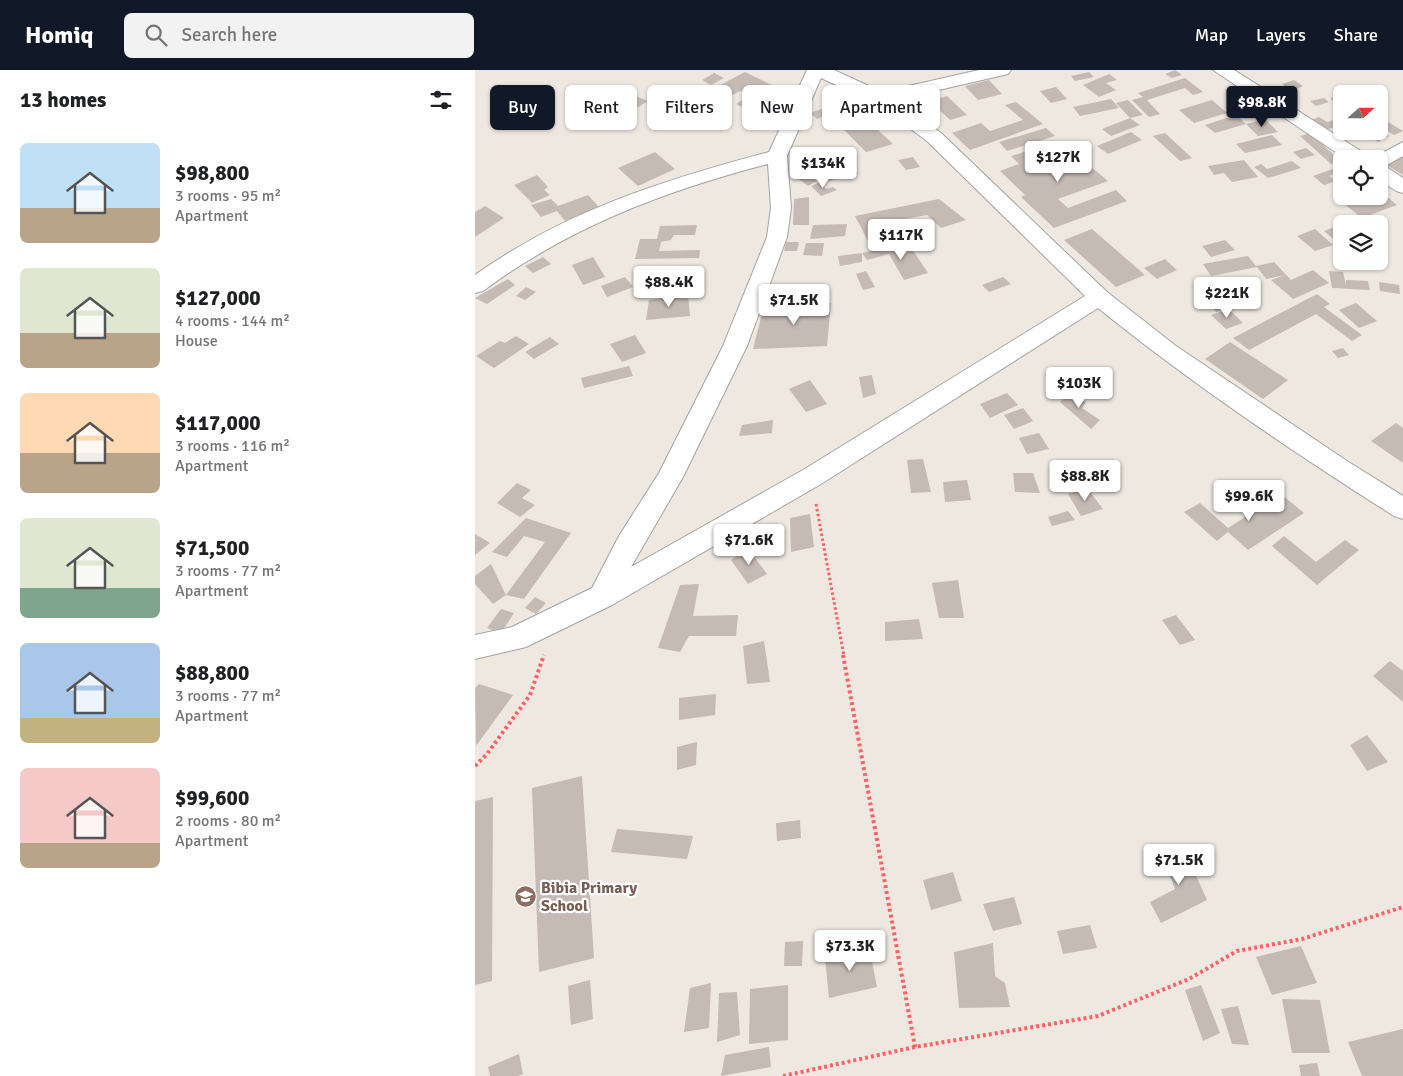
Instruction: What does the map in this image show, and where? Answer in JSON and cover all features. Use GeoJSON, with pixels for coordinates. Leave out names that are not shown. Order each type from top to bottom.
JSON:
{"type":"FeatureCollection","features":[{"type":"Feature","properties":{"kind":"street"},"geometry":{"type":"LineString","coordinates":[[601,597],[629,544],[670,477],[735,346],[777,237],[781,208],[777,156],[817,70],[851,85]]}},
{"type":"Feature","properties":{"kind":"street"},"geometry":{"type":"LineString","coordinates":[[937,85],[1002,70]]}},
{"type":"Feature","properties":{"kind":"street"},"geometry":{"type":"LineString","coordinates":[[1222,70],[1346,150]]}},
{"type":"Feature","properties":{"kind":"street"},"geometry":{"type":"LineString","coordinates":[[923,130],[1099,297],[1168,352],[1338,468],[1403,508]]}},
{"type":"Feature","properties":{"kind":"street"},"geometry":{"type":"LineString","coordinates":[[1388,157],[1403,148]]}},
{"type":"Feature","properties":{"kind":"street"},"geometry":{"type":"LineString","coordinates":[[475,286],[508,260],[566,228],[674,184],[777,156]]}},
{"type":"Feature","properties":{"kind":"street"},"geometry":{"type":"LineString","coordinates":[[1388,177],[1403,187]]}},
{"type":"Feature","properties":{"kind":"street"},"geometry":{"type":"LineString","coordinates":[[475,647],[515,638],[601,597],[811,477],[1099,297]]}},
{"type":"Feature","properties":{"kind":"path"},"geometry":{"type":"LineString","coordinates":[[811,477],[915,1047]]}},
{"type":"Feature","properties":{"kind":"path"},"geometry":{"type":"LineString","coordinates":[[475,766],[487,754],[530,695],[557,619]]}},
{"type":"Feature","properties":{"kind":"path"},"geometry":{"type":"LineString","coordinates":[[783,1076],[915,1047],[1098,1016],[1189,980],[1237,951],[1302,939],[1403,907]]}},
{"type":"Feature","properties":{"kind":"building"},"geometry":{"type":"Polygon","coordinates":[[[1175,70],[1182,75],[1172,78],[1165,74],[1175,70]]]}},
{"type":"Feature","properties":{"kind":"building"},"geometry":{"type":"Polygon","coordinates":[[[745,72],[772,85],[742,85],[742,92],[740,91],[732,95],[732,85],[720,85],[745,72]]]}},
{"type":"Feature","properties":{"kind":"building"},"geometry":{"type":"Polygon","coordinates":[[[1089,72],[1094,77],[1075,81],[1071,76],[1089,72]]]}},
{"type":"Feature","properties":{"kind":"building"},"geometry":{"type":"Polygon","coordinates":[[[714,73],[724,78],[711,85],[702,80],[714,73]]]}},
{"type":"Feature","properties":{"kind":"building"},"geometry":{"type":"Polygon","coordinates":[[[1109,74],[1117,80],[1106,83],[1116,90],[1099,97],[1083,85],[1109,74]]]}},
{"type":"Feature","properties":{"kind":"building"},"geometry":{"type":"Polygon","coordinates":[[[1185,78],[1203,92],[1193,95],[1185,88],[1147,100],[1160,114],[1149,117],[1132,100],[1143,97],[1138,93],[1185,78]]]}},
{"type":"Feature","properties":{"kind":"building"},"geometry":{"type":"Polygon","coordinates":[[[989,80],[1002,94],[978,100],[965,86],[989,80]]]}},
{"type":"Feature","properties":{"kind":"building"},"geometry":{"type":"Polygon","coordinates":[[[1294,80],[1303,86],[1293,91],[1282,84],[1294,80]]]}},
{"type":"Feature","properties":{"kind":"building"},"geometry":{"type":"Polygon","coordinates":[[[1276,86],[1283,91],[1275,94],[1268,90],[1276,86]]]}},
{"type":"Feature","properties":{"kind":"building"},"geometry":{"type":"Polygon","coordinates":[[[1056,87],[1067,99],[1051,103],[1040,91],[1056,87]]]}},
{"type":"Feature","properties":{"kind":"building"},"geometry":{"type":"Polygon","coordinates":[[[947,96],[967,115],[950,120],[940,110],[940,98],[947,96]]]}},
{"type":"Feature","properties":{"kind":"building"},"geometry":{"type":"Polygon","coordinates":[[[637,97],[647,102],[637,108],[637,97]]]}},
{"type":"Feature","properties":{"kind":"building"},"geometry":{"type":"Polygon","coordinates":[[[1324,98],[1329,102],[1316,106],[1310,101],[1324,98]]]}},
{"type":"Feature","properties":{"kind":"building"},"geometry":{"type":"Polygon","coordinates":[[[1111,99],[1119,108],[1080,116],[1073,107],[1111,99]]]}},
{"type":"Feature","properties":{"kind":"building"},"geometry":{"type":"Polygon","coordinates":[[[742,100],[742,107],[736,104],[742,100]]]}},
{"type":"Feature","properties":{"kind":"building"},"geometry":{"type":"Polygon","coordinates":[[[1128,100],[1143,115],[1130,118],[1116,103],[1128,100]]]}},
{"type":"Feature","properties":{"kind":"building"},"geometry":{"type":"Polygon","coordinates":[[[1212,100],[1227,113],[1194,123],[1179,110],[1212,100]]]}},
{"type":"Feature","properties":{"kind":"building"},"geometry":{"type":"Polygon","coordinates":[[[1016,102],[1043,124],[970,150],[952,133],[981,123],[990,131],[1023,120],[1005,105],[1016,102]]]}},
{"type":"Feature","properties":{"kind":"building"},"geometry":{"type":"Polygon","coordinates":[[[822,109],[822,117],[817,119],[812,112],[822,109]]]}},
{"type":"Feature","properties":{"kind":"building"},"geometry":{"type":"Polygon","coordinates":[[[1236,115],[1246,124],[1215,133],[1205,125],[1236,115]]]}},
{"type":"Feature","properties":{"kind":"building"},"geometry":{"type":"Polygon","coordinates":[[[1319,117],[1327,122],[1333,120],[1333,128],[1325,130],[1311,120],[1319,117]]]}},
{"type":"Feature","properties":{"kind":"building"},"geometry":{"type":"Polygon","coordinates":[[[1130,118],[1140,125],[1111,136],[1102,129],[1130,118]]]}},
{"type":"Feature","properties":{"kind":"building"},"geometry":{"type":"Polygon","coordinates":[[[1265,119],[1278,132],[1258,136],[1246,124],[1265,119]]]}},
{"type":"Feature","properties":{"kind":"building"},"geometry":{"type":"Polygon","coordinates":[[[1388,122],[1403,131],[1394,135],[1388,131],[1388,122]]]}},
{"type":"Feature","properties":{"kind":"building"},"geometry":{"type":"Polygon","coordinates":[[[1046,128],[1055,136],[1007,151],[999,142],[1046,128]]]}},
{"type":"Feature","properties":{"kind":"building"},"geometry":{"type":"Polygon","coordinates":[[[844,130],[878,130],[893,144],[866,152],[844,130]]]}},
{"type":"Feature","properties":{"kind":"building"},"geometry":{"type":"Polygon","coordinates":[[[1131,132],[1142,140],[1108,154],[1097,146],[1131,132]]]}},
{"type":"Feature","properties":{"kind":"building"},"geometry":{"type":"Polygon","coordinates":[[[1314,132],[1327,144],[1323,145],[1333,154],[1333,163],[1331,164],[1300,136],[1314,132]]]}},
{"type":"Feature","properties":{"kind":"building"},"geometry":{"type":"Polygon","coordinates":[[[1165,133],[1192,158],[1180,161],[1153,136],[1165,133]]]}},
{"type":"Feature","properties":{"kind":"building"},"geometry":{"type":"Polygon","coordinates":[[[1272,135],[1282,145],[1245,153],[1236,144],[1272,135]]]}},
{"type":"Feature","properties":{"kind":"building"},"geometry":{"type":"Polygon","coordinates":[[[1060,141],[1108,181],[1058,199],[1068,208],[1116,190],[1127,201],[1054,228],[1021,197],[1025,195],[1000,171],[1019,164],[1011,156],[1060,141]]]}},
{"type":"Feature","properties":{"kind":"building"},"geometry":{"type":"Polygon","coordinates":[[[1306,148],[1315,155],[1301,159],[1293,152],[1306,148]]]}},
{"type":"Feature","properties":{"kind":"building"},"geometry":{"type":"Polygon","coordinates":[[[655,152],[675,169],[638,186],[618,168],[655,152]]]}},
{"type":"Feature","properties":{"kind":"building"},"geometry":{"type":"Polygon","coordinates":[[[806,153],[809,162],[802,164],[808,175],[796,176],[790,155],[806,153]]]}},
{"type":"Feature","properties":{"kind":"building"},"geometry":{"type":"Polygon","coordinates":[[[1403,155],[1403,175],[1388,166],[1388,162],[1403,155]]]}},
{"type":"Feature","properties":{"kind":"building"},"geometry":{"type":"Polygon","coordinates":[[[913,157],[920,167],[906,170],[898,160],[913,157]]]}},
{"type":"Feature","properties":{"kind":"building"},"geometry":{"type":"Polygon","coordinates":[[[848,158],[858,174],[828,181],[819,166],[848,158]]]}},
{"type":"Feature","properties":{"kind":"building"},"geometry":{"type":"Polygon","coordinates":[[[1244,160],[1258,177],[1232,182],[1224,173],[1214,175],[1208,166],[1244,160]]]}},
{"type":"Feature","properties":{"kind":"building"},"geometry":{"type":"Polygon","coordinates":[[[1292,161],[1301,168],[1268,178],[1254,167],[1261,164],[1267,169],[1292,161]]]}},
{"type":"Feature","properties":{"kind":"building"},"geometry":{"type":"Polygon","coordinates":[[[1333,169],[1333,174],[1329,176],[1333,179],[1333,182],[1324,185],[1313,176],[1333,169]]]}},
{"type":"Feature","properties":{"kind":"building"},"geometry":{"type":"Polygon","coordinates":[[[537,175],[548,187],[544,190],[550,195],[532,203],[514,185],[537,175]]]}},
{"type":"Feature","properties":{"kind":"building"},"geometry":{"type":"Polygon","coordinates":[[[808,175],[817,181],[808,186],[799,179],[808,175]]]}},
{"type":"Feature","properties":{"kind":"building"},"geometry":{"type":"Polygon","coordinates":[[[820,182],[826,189],[833,187],[837,190],[821,196],[811,186],[820,182]]]}},
{"type":"Feature","properties":{"kind":"building"},"geometry":{"type":"Polygon","coordinates":[[[588,195],[599,207],[565,221],[557,211],[541,217],[531,205],[551,199],[558,206],[588,195]]]}},
{"type":"Feature","properties":{"kind":"building"},"geometry":{"type":"Polygon","coordinates":[[[809,197],[809,225],[793,225],[794,199],[809,197]]]}},
{"type":"Feature","properties":{"kind":"building"},"geometry":{"type":"Polygon","coordinates":[[[1388,198],[1397,205],[1370,215],[1358,215],[1345,205],[1388,205],[1388,198]]]}},
{"type":"Feature","properties":{"kind":"building"},"geometry":{"type":"Polygon","coordinates":[[[939,199],[966,220],[941,228],[927,215],[877,224],[882,232],[928,221],[934,229],[870,245],[855,216],[939,199]]]}},
{"type":"Feature","properties":{"kind":"building"},"geometry":{"type":"Polygon","coordinates":[[[485,206],[504,218],[475,237],[475,212],[485,206]]]}},
{"type":"Feature","properties":{"kind":"building"},"geometry":{"type":"Polygon","coordinates":[[[847,224],[845,236],[810,239],[813,225],[847,224]]]}},
{"type":"Feature","properties":{"kind":"building"},"geometry":{"type":"Polygon","coordinates":[[[697,225],[695,235],[674,235],[671,240],[661,242],[659,251],[700,250],[699,258],[635,259],[640,239],[657,239],[660,226],[697,225]]]}},
{"type":"Feature","properties":{"kind":"building"},"geometry":{"type":"Polygon","coordinates":[[[1333,228],[1333,239],[1324,231],[1333,228]]]}},
{"type":"Feature","properties":{"kind":"building"},"geometry":{"type":"Polygon","coordinates":[[[1092,229],[1145,275],[1116,287],[1064,240],[1092,229]]]}},
{"type":"Feature","properties":{"kind":"building"},"geometry":{"type":"Polygon","coordinates":[[[1315,229],[1333,245],[1315,251],[1297,236],[1315,229]]]}},
{"type":"Feature","properties":{"kind":"building"},"geometry":{"type":"Polygon","coordinates":[[[1225,240],[1235,250],[1211,257],[1202,246],[1225,240]]]}},
{"type":"Feature","properties":{"kind":"building"},"geometry":{"type":"Polygon","coordinates":[[[786,242],[799,242],[797,251],[784,251],[786,242]]]}},
{"type":"Feature","properties":{"kind":"building"},"geometry":{"type":"Polygon","coordinates":[[[806,243],[824,243],[822,256],[803,255],[806,243]]]}},
{"type":"Feature","properties":{"kind":"building"},"geometry":{"type":"Polygon","coordinates":[[[910,246],[928,273],[904,280],[889,254],[867,260],[862,253],[890,247],[892,251],[910,246]]]}},
{"type":"Feature","properties":{"kind":"building"},"geometry":{"type":"Polygon","coordinates":[[[862,253],[862,262],[840,266],[838,256],[862,253]]]}},
{"type":"Feature","properties":{"kind":"building"},"geometry":{"type":"Polygon","coordinates":[[[1248,256],[1256,266],[1274,262],[1291,280],[1313,270],[1329,283],[1293,299],[1271,280],[1285,275],[1266,279],[1257,267],[1211,276],[1203,264],[1248,256]]]}},
{"type":"Feature","properties":{"kind":"building"},"geometry":{"type":"Polygon","coordinates":[[[543,257],[551,264],[533,273],[525,266],[543,257]]]}},
{"type":"Feature","properties":{"kind":"building"},"geometry":{"type":"Polygon","coordinates":[[[593,257],[605,277],[583,285],[572,265],[593,257]]]}},
{"type":"Feature","properties":{"kind":"building"},"geometry":{"type":"Polygon","coordinates":[[[1165,259],[1177,270],[1157,279],[1144,268],[1165,259]]]}},
{"type":"Feature","properties":{"kind":"building"},"geometry":{"type":"Polygon","coordinates":[[[866,271],[875,287],[863,290],[856,274],[866,271]]]}},
{"type":"Feature","properties":{"kind":"building"},"geometry":{"type":"Polygon","coordinates":[[[1329,271],[1343,272],[1346,286],[1346,280],[1368,281],[1370,290],[1332,288],[1329,271]]]}},
{"type":"Feature","properties":{"kind":"building"},"geometry":{"type":"Polygon","coordinates":[[[625,277],[633,287],[607,297],[601,286],[625,277]]]}},
{"type":"Feature","properties":{"kind":"building"},"geometry":{"type":"Polygon","coordinates":[[[1003,277],[1011,284],[989,292],[982,285],[1003,277]]]}},
{"type":"Feature","properties":{"kind":"building"},"geometry":{"type":"Polygon","coordinates":[[[508,279],[515,285],[487,304],[475,298],[508,279]]]}},
{"type":"Feature","properties":{"kind":"building"},"geometry":{"type":"Polygon","coordinates":[[[1379,282],[1399,285],[1400,294],[1380,291],[1379,282]]]}},
{"type":"Feature","properties":{"kind":"building"},"geometry":{"type":"Polygon","coordinates":[[[526,287],[536,292],[525,300],[516,296],[526,287]]]}},
{"type":"Feature","properties":{"kind":"building"},"geometry":{"type":"Polygon","coordinates":[[[1235,290],[1246,302],[1216,312],[1205,300],[1235,290]]]}},
{"type":"Feature","properties":{"kind":"building"},"geometry":{"type":"Polygon","coordinates":[[[1317,294],[1330,304],[1324,307],[1362,335],[1352,341],[1316,314],[1249,350],[1233,338],[1317,294]]]}},
{"type":"Feature","properties":{"kind":"building"},"geometry":{"type":"Polygon","coordinates":[[[688,295],[690,316],[646,320],[649,300],[688,295]]]}},
{"type":"Feature","properties":{"kind":"building"},"geometry":{"type":"Polygon","coordinates":[[[831,303],[827,346],[753,349],[764,305],[831,303]]]}},
{"type":"Feature","properties":{"kind":"building"},"geometry":{"type":"Polygon","coordinates":[[[1356,303],[1377,321],[1359,328],[1339,310],[1356,303]]]}},
{"type":"Feature","properties":{"kind":"building"},"geometry":{"type":"Polygon","coordinates":[[[1229,309],[1243,323],[1226,329],[1211,315],[1229,309]]]}},
{"type":"Feature","properties":{"kind":"building"},"geometry":{"type":"Polygon","coordinates":[[[635,335],[646,353],[622,362],[610,344],[635,335]]]}},
{"type":"Feature","properties":{"kind":"building"},"geometry":{"type":"Polygon","coordinates":[[[516,336],[529,344],[494,368],[476,356],[500,341],[505,343],[516,336]]]}},
{"type":"Feature","properties":{"kind":"building"},"geometry":{"type":"Polygon","coordinates":[[[550,337],[559,344],[534,359],[525,352],[550,337]]]}},
{"type":"Feature","properties":{"kind":"building"},"geometry":{"type":"Polygon","coordinates":[[[1230,342],[1288,380],[1263,399],[1205,359],[1230,342]]]}},
{"type":"Feature","properties":{"kind":"building"},"geometry":{"type":"Polygon","coordinates":[[[1343,348],[1349,355],[1338,358],[1332,351],[1343,348]]]}},
{"type":"Feature","properties":{"kind":"building"},"geometry":{"type":"Polygon","coordinates":[[[629,366],[633,376],[584,388],[581,378],[629,366]]]}},
{"type":"Feature","properties":{"kind":"building"},"geometry":{"type":"Polygon","coordinates":[[[872,375],[876,394],[863,398],[859,377],[872,375]]]}},
{"type":"Feature","properties":{"kind":"building"},"geometry":{"type":"Polygon","coordinates":[[[810,380],[827,404],[806,412],[789,389],[810,380]]]}},
{"type":"Feature","properties":{"kind":"building"},"geometry":{"type":"Polygon","coordinates":[[[1073,391],[1086,402],[1082,408],[1100,420],[1091,429],[1060,402],[1073,391]]]}},
{"type":"Feature","properties":{"kind":"building"},"geometry":{"type":"Polygon","coordinates":[[[1007,393],[1018,405],[990,418],[980,404],[1007,393]]]}},
{"type":"Feature","properties":{"kind":"building"},"geometry":{"type":"Polygon","coordinates":[[[1023,408],[1033,421],[1014,429],[1004,415],[1023,408]]]}},
{"type":"Feature","properties":{"kind":"building"},"geometry":{"type":"Polygon","coordinates":[[[773,420],[772,433],[739,436],[742,425],[773,420]]]}},
{"type":"Feature","properties":{"kind":"building"},"geometry":{"type":"Polygon","coordinates":[[[1396,423],[1403,428],[1403,463],[1371,441],[1396,423]]]}},
{"type":"Feature","properties":{"kind":"building"},"geometry":{"type":"Polygon","coordinates":[[[1039,433],[1049,449],[1027,454],[1019,438],[1039,433]]]}},
{"type":"Feature","properties":{"kind":"building"},"geometry":{"type":"Polygon","coordinates":[[[923,459],[931,492],[911,493],[907,460],[923,459]]]}},
{"type":"Feature","properties":{"kind":"building"},"geometry":{"type":"Polygon","coordinates":[[[1013,473],[1033,473],[1040,493],[1015,492],[1013,473]]]}},
{"type":"Feature","properties":{"kind":"building"},"geometry":{"type":"Polygon","coordinates":[[[967,480],[971,500],[945,502],[943,482],[967,480]]]}},
{"type":"Feature","properties":{"kind":"building"},"geometry":{"type":"Polygon","coordinates":[[[517,483],[531,490],[522,498],[535,505],[520,517],[497,503],[517,483]]]}},
{"type":"Feature","properties":{"kind":"building"},"geometry":{"type":"Polygon","coordinates":[[[1087,488],[1103,509],[1081,516],[1068,494],[1087,488]]]}},
{"type":"Feature","properties":{"kind":"building"},"geometry":{"type":"Polygon","coordinates":[[[1281,494],[1304,513],[1248,550],[1228,532],[1217,541],[1184,512],[1200,503],[1228,528],[1281,494]]]}},
{"type":"Feature","properties":{"kind":"building"},"geometry":{"type":"Polygon","coordinates":[[[1068,511],[1075,520],[1052,526],[1048,517],[1068,511]]]}},
{"type":"Feature","properties":{"kind":"building"},"geometry":{"type":"Polygon","coordinates":[[[810,514],[814,547],[791,552],[790,518],[810,514]]]}},
{"type":"Feature","properties":{"kind":"building"},"geometry":{"type":"Polygon","coordinates":[[[526,518],[571,533],[524,599],[506,595],[545,542],[524,536],[507,557],[492,552],[526,518]]]}},
{"type":"Feature","properties":{"kind":"building"},"geometry":{"type":"Polygon","coordinates":[[[475,534],[490,543],[475,555],[475,534]]]}},
{"type":"Feature","properties":{"kind":"building"},"geometry":{"type":"Polygon","coordinates":[[[1284,536],[1316,562],[1345,540],[1359,550],[1317,585],[1272,546],[1284,536]]]}},
{"type":"Feature","properties":{"kind":"building"},"geometry":{"type":"Polygon","coordinates":[[[748,548],[767,574],[748,584],[731,560],[748,548]]]}},
{"type":"Feature","properties":{"kind":"building"},"geometry":{"type":"Polygon","coordinates":[[[491,564],[506,595],[493,604],[475,584],[475,576],[491,564]]]}},
{"type":"Feature","properties":{"kind":"building"},"geometry":{"type":"Polygon","coordinates":[[[958,580],[964,618],[939,618],[932,583],[958,580]]]}},
{"type":"Feature","properties":{"kind":"building"},"geometry":{"type":"Polygon","coordinates":[[[699,584],[693,616],[738,615],[736,636],[689,636],[680,652],[658,648],[680,585],[699,584]]]}},
{"type":"Feature","properties":{"kind":"building"},"geometry":{"type":"Polygon","coordinates":[[[535,597],[546,603],[536,614],[525,608],[535,597]]]}},
{"type":"Feature","properties":{"kind":"building"},"geometry":{"type":"Polygon","coordinates":[[[501,609],[514,613],[501,633],[487,628],[501,609]]]}},
{"type":"Feature","properties":{"kind":"building"},"geometry":{"type":"Polygon","coordinates":[[[1176,615],[1195,640],[1180,645],[1162,620],[1176,615]]]}},
{"type":"Feature","properties":{"kind":"building"},"geometry":{"type":"Polygon","coordinates":[[[919,619],[923,639],[885,641],[885,622],[919,619]]]}},
{"type":"Feature","properties":{"kind":"building"},"geometry":{"type":"Polygon","coordinates":[[[764,641],[770,682],[747,684],[743,646],[764,641]]]}},
{"type":"Feature","properties":{"kind":"building"},"geometry":{"type":"Polygon","coordinates":[[[1390,661],[1403,671],[1403,702],[1373,676],[1390,661]]]}},
{"type":"Feature","properties":{"kind":"building"},"geometry":{"type":"Polygon","coordinates":[[[479,684],[513,695],[476,746],[475,688],[479,684]]]}},
{"type":"Feature","properties":{"kind":"building"},"geometry":{"type":"Polygon","coordinates":[[[716,694],[715,715],[679,720],[679,698],[716,694]]]}},
{"type":"Feature","properties":{"kind":"building"},"geometry":{"type":"Polygon","coordinates":[[[1367,735],[1388,762],[1367,771],[1350,745],[1367,735]]]}},
{"type":"Feature","properties":{"kind":"building"},"geometry":{"type":"Polygon","coordinates":[[[697,742],[696,765],[677,770],[677,747],[697,742]]]}},
{"type":"Feature","properties":{"kind":"building"},"geometry":{"type":"Polygon","coordinates":[[[582,776],[594,958],[539,972],[532,788],[582,776]]]}},
{"type":"Feature","properties":{"kind":"building"},"geometry":{"type":"Polygon","coordinates":[[[493,797],[492,981],[475,985],[475,801],[493,797]]]}},
{"type":"Feature","properties":{"kind":"building"},"geometry":{"type":"Polygon","coordinates":[[[800,820],[801,838],[777,841],[776,823],[800,820]]]}},
{"type":"Feature","properties":{"kind":"building"},"geometry":{"type":"Polygon","coordinates":[[[617,829],[693,836],[687,859],[611,852],[617,829]]]}},
{"type":"Feature","properties":{"kind":"building"},"geometry":{"type":"Polygon","coordinates":[[[1182,844],[1207,900],[1161,923],[1150,902],[1175,889],[1161,854],[1182,844]]]}},
{"type":"Feature","properties":{"kind":"building"},"geometry":{"type":"Polygon","coordinates":[[[953,872],[962,901],[931,910],[923,880],[953,872]]]}},
{"type":"Feature","properties":{"kind":"building"},"geometry":{"type":"Polygon","coordinates":[[[1014,897],[1022,924],[993,931],[983,904],[1014,897]]]}},
{"type":"Feature","properties":{"kind":"building"},"geometry":{"type":"Polygon","coordinates":[[[1090,925],[1097,948],[1063,954],[1057,931],[1090,925]]]}},
{"type":"Feature","properties":{"kind":"building"},"geometry":{"type":"Polygon","coordinates":[[[803,941],[802,966],[784,966],[785,942],[803,941]]]}},
{"type":"Feature","properties":{"kind":"building"},"geometry":{"type":"Polygon","coordinates":[[[993,943],[995,976],[1005,983],[1010,1007],[959,1008],[954,952],[993,943]]]}},
{"type":"Feature","properties":{"kind":"building"},"geometry":{"type":"Polygon","coordinates":[[[869,946],[877,987],[829,998],[825,958],[869,946]]]}},
{"type":"Feature","properties":{"kind":"building"},"geometry":{"type":"Polygon","coordinates":[[[1301,946],[1317,983],[1272,995],[1256,957],[1301,946]]]}},
{"type":"Feature","properties":{"kind":"building"},"geometry":{"type":"Polygon","coordinates":[[[590,980],[593,1019],[571,1025],[568,986],[590,980]]]}},
{"type":"Feature","properties":{"kind":"building"},"geometry":{"type":"Polygon","coordinates":[[[711,983],[709,1028],[684,1032],[690,988],[711,983]]]}},
{"type":"Feature","properties":{"kind":"building"},"geometry":{"type":"Polygon","coordinates":[[[788,985],[788,1040],[749,1044],[750,989],[788,985]]]}},
{"type":"Feature","properties":{"kind":"building"},"geometry":{"type":"Polygon","coordinates":[[[1201,985],[1220,1033],[1203,1041],[1185,990],[1201,985]]]}},
{"type":"Feature","properties":{"kind":"building"},"geometry":{"type":"Polygon","coordinates":[[[737,992],[740,1035],[717,1042],[719,993],[737,992]]]}},
{"type":"Feature","properties":{"kind":"building"},"geometry":{"type":"Polygon","coordinates":[[[1282,999],[1320,1000],[1330,1053],[1292,1053],[1282,999]]]}},
{"type":"Feature","properties":{"kind":"building"},"geometry":{"type":"Polygon","coordinates":[[[1238,1006],[1249,1045],[1232,1044],[1221,1009],[1238,1006]]]}},
{"type":"Feature","properties":{"kind":"building"},"geometry":{"type":"Polygon","coordinates":[[[1403,1029],[1403,1076],[1362,1076],[1348,1042],[1403,1029]]]}},
{"type":"Feature","properties":{"kind":"building"},"geometry":{"type":"Polygon","coordinates":[[[769,1047],[771,1067],[721,1076],[725,1055],[769,1047]]]}},
{"type":"Feature","properties":{"kind":"building"},"geometry":{"type":"Polygon","coordinates":[[[519,1054],[523,1074],[518,1076],[490,1076],[488,1067],[519,1054]]]}},
{"type":"Feature","properties":{"kind":"building"},"geometry":{"type":"Polygon","coordinates":[[[1317,1063],[1320,1076],[1301,1076],[1299,1065],[1317,1063]]]}},
{"type":"Feature","properties":{"kind":"place","name":"Bibia Primary School"},"geometry":{"type":"Point","coordinates":[525,897]}}]}
